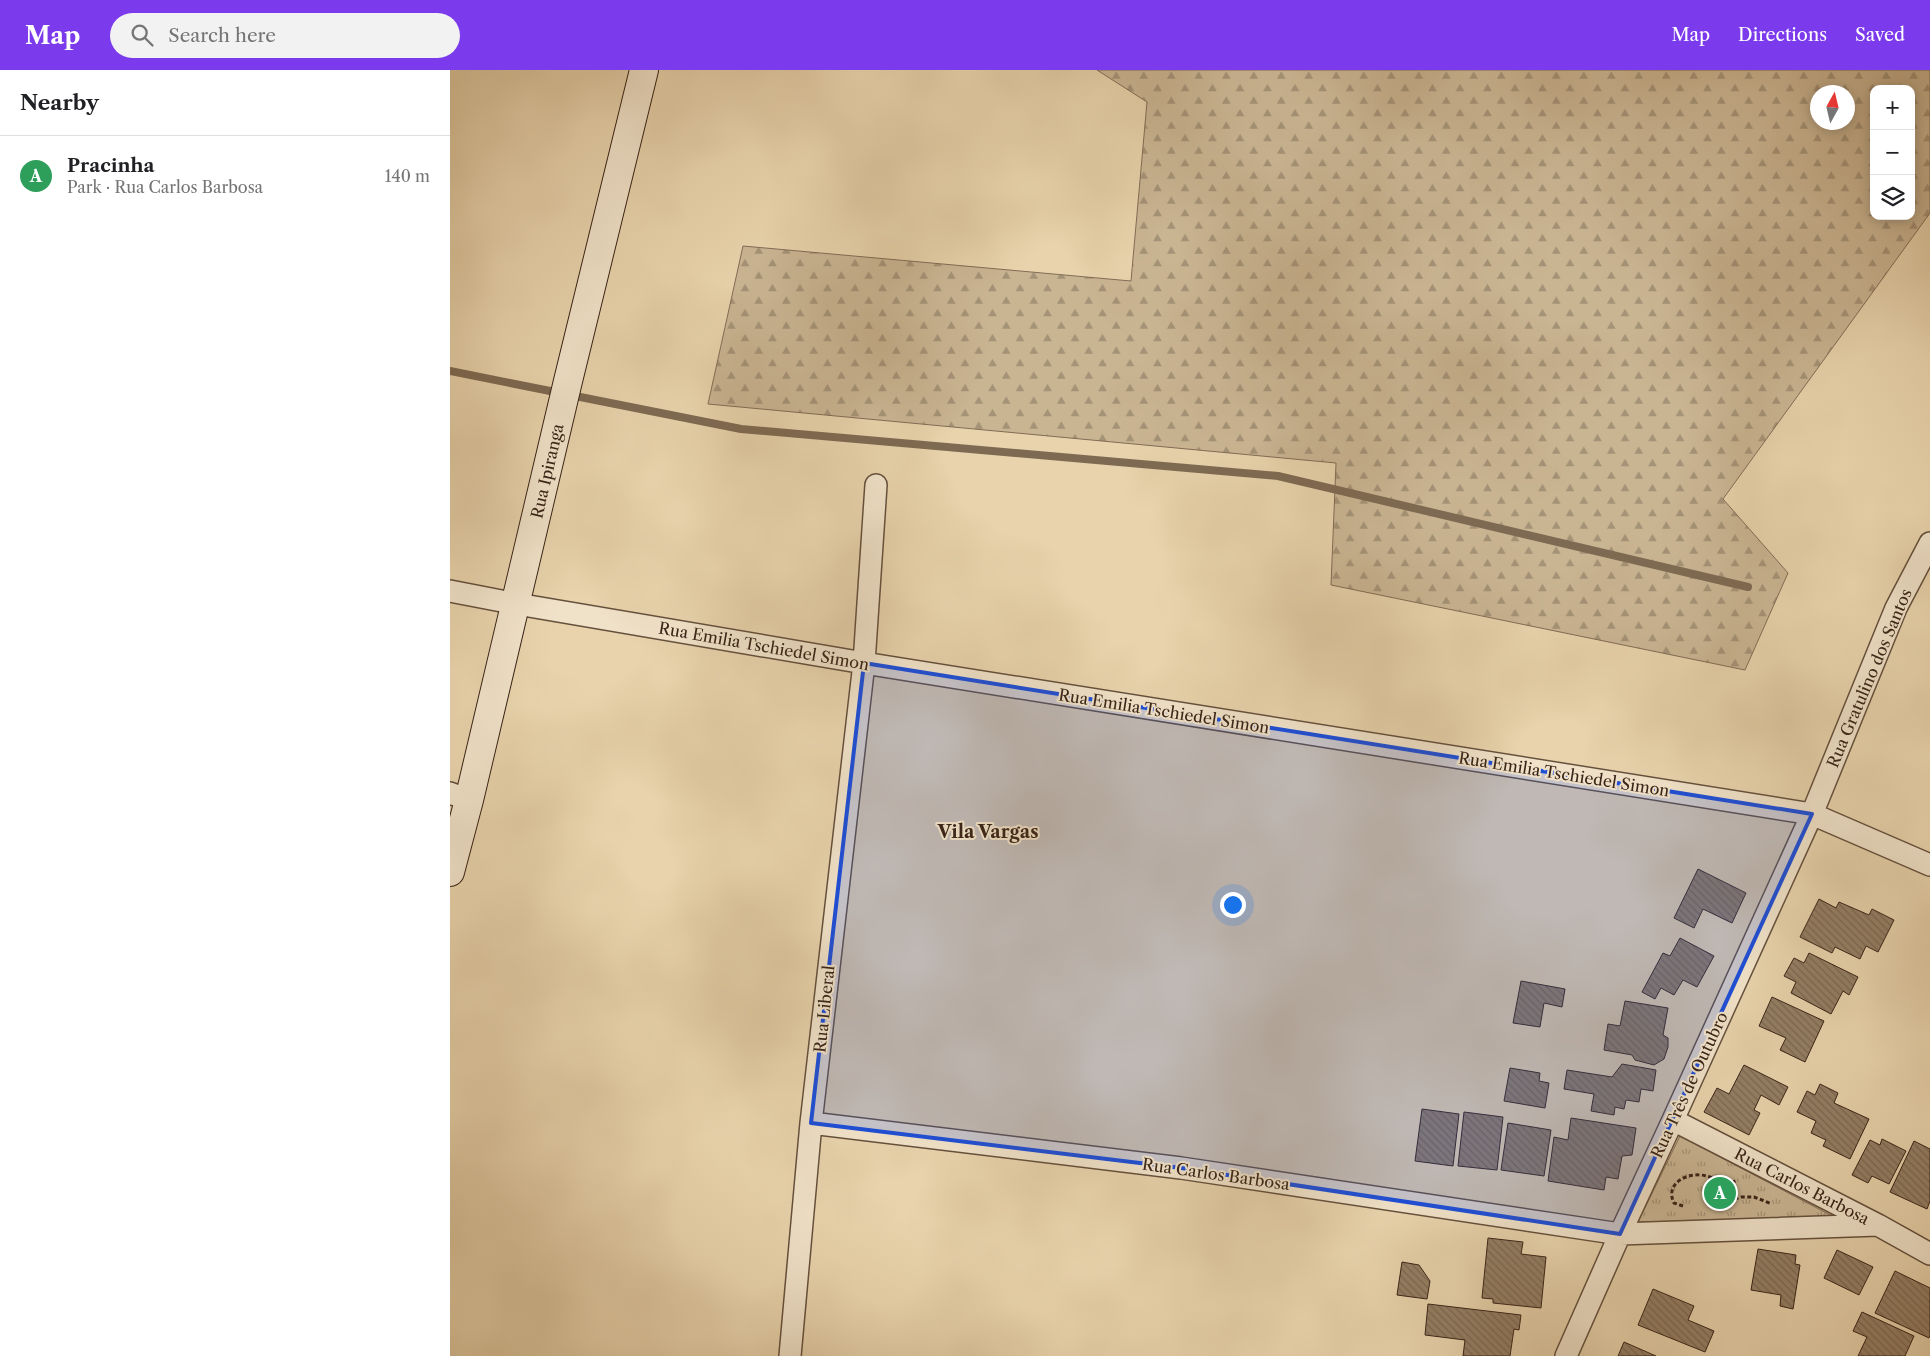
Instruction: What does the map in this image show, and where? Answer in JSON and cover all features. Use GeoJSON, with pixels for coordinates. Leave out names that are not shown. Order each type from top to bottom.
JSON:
{"type":"FeatureCollection","features":[{"type":"Feature","properties":{"kind":"main road","name":"Rua Ipiranga"},"geometry":{"type":"LineString","coordinates":[[450,872],[460,797],[517,604],[568,381],[644,70]]}},
{"type":"Feature","properties":{"kind":"street","name":"Rua Liberal"},"geometry":{"type":"LineString","coordinates":[[790,1356],[811,1123],[864,663],[876,485]]}},
{"type":"Feature","properties":{"kind":"street","name":"Rua Gratulino dos Santos"},"geometry":{"type":"LineString","coordinates":[[1812,814],[1896,608],[1930,543]]}},
{"type":"Feature","properties":{"kind":"street","name":"Rua Emilia Tschiedel Simon"},"geometry":{"type":"LineString","coordinates":[[450,591],[864,663],[1812,814],[1930,866]]}},
{"type":"Feature","properties":{"kind":"street","name":"Rua Três de Outubro"},"geometry":{"type":"LineString","coordinates":[[1566,1356],[1812,814]]}},
{"type":"Feature","properties":{"kind":"street","name":"Rua Carlos Barbosa"},"geometry":{"type":"LineString","coordinates":[[1673,1120],[1878,1225],[1930,1254]]}},
{"type":"Feature","properties":{"kind":"street","name":"Rua Carlos Barbosa"},"geometry":{"type":"LineString","coordinates":[[811,1123],[1181,1168],[1620,1234],[1878,1225]]}},
{"type":"Feature","properties":{"kind":"path"},"geometry":{"type":"LineString","coordinates":[[1686,1206],[1674,1203],[1671,1198],[1673,1187],[1679,1180],[1690,1176],[1706,1176],[1724,1185],[1738,1180],[1738,1174]]}},
{"type":"Feature","properties":{"kind":"path"},"geometry":{"type":"LineString","coordinates":[[1711,1206],[1728,1202],[1741,1196],[1754,1197],[1770,1202],[1775,1207]]}},
{"type":"Feature","properties":{"kind":"highlighted area"},"geometry":{"type":"Polygon","coordinates":[[[864,663],[1812,814],[1620,1234],[1181,1168],[811,1123],[864,663]]]}},
{"type":"Feature","properties":{"kind":"green space"},"geometry":{"type":"Polygon","coordinates":[[[1097,70],[1930,70],[1930,213],[1723,499],[1788,573],[1745,670],[1331,585],[1336,463],[708,404],[743,246],[1131,281],[1147,102],[1097,70]]]}},
{"type":"Feature","properties":{"kind":"green space"},"geometry":{"type":"Polygon","coordinates":[[[1680,1136],[1836,1218],[1638,1222],[1680,1136]]]}},
{"type":"Feature","properties":{"kind":"building"},"geometry":{"type":"Polygon","coordinates":[[[1698,869],[1746,893],[1732,923],[1703,909],[1694,928],[1674,918],[1698,869]]]}},
{"type":"Feature","properties":{"kind":"building"},"geometry":{"type":"Polygon","coordinates":[[[1819,899],[1836,908],[1839,902],[1869,915],[1872,909],[1894,920],[1878,952],[1866,946],[1860,959],[1835,947],[1832,953],[1800,937],[1819,899]]]}},
{"type":"Feature","properties":{"kind":"building"},"geometry":{"type":"Polygon","coordinates":[[[1680,938],[1714,956],[1697,987],[1683,980],[1674,995],[1661,988],[1655,999],[1642,992],[1663,953],[1670,956],[1680,938]]]}},
{"type":"Feature","properties":{"kind":"building"},"geometry":{"type":"Polygon","coordinates":[[[1809,953],[1858,977],[1849,995],[1843,991],[1831,1014],[1791,993],[1796,982],[1784,976],[1794,958],[1804,963],[1809,953]]]}},
{"type":"Feature","properties":{"kind":"building"},"geometry":{"type":"Polygon","coordinates":[[[1521,981],[1565,989],[1562,1007],[1544,1003],[1540,1027],[1513,1023],[1521,981]]]}},
{"type":"Feature","properties":{"kind":"building"},"geometry":{"type":"Polygon","coordinates":[[[1772,997],[1824,1021],[1805,1062],[1780,1050],[1786,1038],[1759,1026],[1772,997]]]}},
{"type":"Feature","properties":{"kind":"building"},"geometry":{"type":"Polygon","coordinates":[[[1625,1001],[1668,1008],[1663,1035],[1668,1038],[1668,1047],[1664,1059],[1654,1065],[1635,1060],[1632,1055],[1604,1050],[1608,1024],[1620,1026],[1625,1001]]]}},
{"type":"Feature","properties":{"kind":"building"},"geometry":{"type":"Polygon","coordinates":[[[1622,1064],[1656,1070],[1653,1091],[1641,1089],[1639,1102],[1626,1100],[1624,1109],[1615,1107],[1614,1115],[1591,1111],[1594,1094],[1564,1089],[1567,1070],[1612,1077],[1622,1064]]]}},
{"type":"Feature","properties":{"kind":"building"},"geometry":{"type":"Polygon","coordinates":[[[1744,1065],[1788,1087],[1779,1105],[1761,1095],[1754,1110],[1760,1113],[1749,1135],[1704,1112],[1717,1088],[1729,1094],[1744,1065]]]}},
{"type":"Feature","properties":{"kind":"building"},"geometry":{"type":"Polygon","coordinates":[[[1510,1068],[1540,1073],[1539,1081],[1549,1083],[1545,1108],[1504,1101],[1510,1068]]]}},
{"type":"Feature","properties":{"kind":"building"},"geometry":{"type":"Polygon","coordinates":[[[1820,1084],[1838,1093],[1834,1103],[1869,1119],[1850,1159],[1823,1146],[1826,1140],[1811,1133],[1816,1121],[1797,1112],[1807,1091],[1815,1095],[1820,1084]]]}},
{"type":"Feature","properties":{"kind":"building"},"geometry":{"type":"Polygon","coordinates":[[[1422,1109],[1459,1114],[1453,1166],[1415,1161],[1422,1109]]]}},
{"type":"Feature","properties":{"kind":"building"},"geometry":{"type":"Polygon","coordinates":[[[1464,1112],[1503,1117],[1497,1170],[1458,1166],[1464,1112]]]}},
{"type":"Feature","properties":{"kind":"building"},"geometry":{"type":"Polygon","coordinates":[[[1571,1118],[1636,1128],[1632,1155],[1622,1156],[1618,1179],[1606,1177],[1604,1190],[1548,1181],[1554,1137],[1568,1140],[1571,1118]]]}},
{"type":"Feature","properties":{"kind":"building"},"geometry":{"type":"Polygon","coordinates":[[[1508,1123],[1551,1130],[1544,1176],[1501,1170],[1508,1123]]]}},
{"type":"Feature","properties":{"kind":"building"},"geometry":{"type":"Polygon","coordinates":[[[1882,1139],[1906,1151],[1889,1184],[1872,1176],[1868,1183],[1852,1175],[1870,1140],[1880,1145],[1882,1139]]]}},
{"type":"Feature","properties":{"kind":"building"},"geometry":{"type":"Polygon","coordinates":[[[1914,1141],[1930,1149],[1930,1201],[1927,1209],[1890,1192],[1914,1141]]]}},
{"type":"Feature","properties":{"kind":"building"},"geometry":{"type":"Polygon","coordinates":[[[1488,1238],[1523,1242],[1521,1254],[1546,1257],[1541,1308],[1493,1303],[1493,1299],[1482,1298],[1488,1238]]]}},
{"type":"Feature","properties":{"kind":"building"},"geometry":{"type":"Polygon","coordinates":[[[1758,1249],[1796,1255],[1795,1264],[1800,1265],[1793,1309],[1780,1306],[1781,1295],[1751,1290],[1758,1249]]]}},
{"type":"Feature","properties":{"kind":"building"},"geometry":{"type":"Polygon","coordinates":[[[1837,1250],[1873,1267],[1859,1295],[1824,1278],[1837,1250]]]}},
{"type":"Feature","properties":{"kind":"building"},"geometry":{"type":"Polygon","coordinates":[[[1402,1262],[1419,1265],[1430,1281],[1427,1299],[1397,1295],[1402,1262]]]}},
{"type":"Feature","properties":{"kind":"building"},"geometry":{"type":"Polygon","coordinates":[[[1895,1271],[1930,1288],[1929,1338],[1875,1313],[1895,1271]]]}},
{"type":"Feature","properties":{"kind":"building"},"geometry":{"type":"Polygon","coordinates":[[[1653,1289],[1694,1306],[1688,1320],[1714,1331],[1705,1352],[1638,1325],[1653,1289]]]}},
{"type":"Feature","properties":{"kind":"building"},"geometry":{"type":"Polygon","coordinates":[[[1428,1304],[1521,1315],[1519,1330],[1514,1329],[1510,1356],[1463,1356],[1465,1340],[1425,1335],[1428,1304]]]}},
{"type":"Feature","properties":{"kind":"building"},"geometry":{"type":"Polygon","coordinates":[[[1862,1312],[1914,1336],[1905,1356],[1858,1356],[1867,1337],[1853,1331],[1862,1312]]]}},
{"type":"Feature","properties":{"kind":"building"},"geometry":{"type":"Polygon","coordinates":[[[1624,1342],[1656,1356],[1618,1356],[1624,1342]]]}},
{"type":"Feature","properties":{"kind":"waterway"},"geometry":{"type":"LineString","coordinates":[[450,371],[741,429],[1278,476],[1748,587]]}},
{"type":"Feature","properties":{"kind":"place","name":"Pracinha"},"geometry":{"type":"Point","coordinates":[1720,1193]}},
{"type":"Feature","properties":{"kind":"district","name":"Vila Vargas"},"geometry":{"type":"Point","coordinates":[988,832]}}]}
